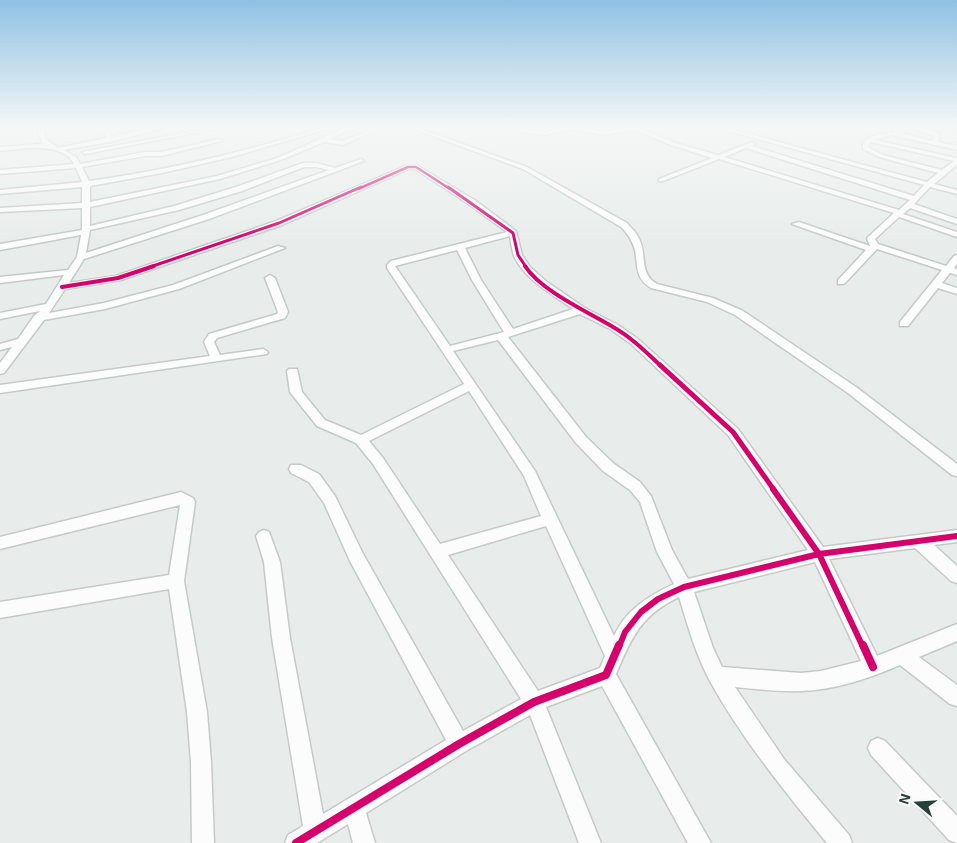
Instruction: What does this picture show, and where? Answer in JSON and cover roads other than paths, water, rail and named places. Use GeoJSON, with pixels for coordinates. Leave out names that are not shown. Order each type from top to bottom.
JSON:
{"type":"FeatureCollection","features":[{"type":"Feature","properties":{"kind":"street"},"geometry":{"type":"LineString","coordinates":[[0,172],[51,165]]}},
{"type":"Feature","properties":{"kind":"street"},"geometry":{"type":"LineString","coordinates":[[0,371],[38,318],[49,306],[81,257],[86,231],[87,204],[86,183],[78,165]]}},
{"type":"Feature","properties":{"kind":"street"},"geometry":{"type":"LineString","coordinates":[[0,192],[86,183],[187,165]]}},
{"type":"Feature","properties":{"kind":"street"},"geometry":{"type":"LineString","coordinates":[[0,210],[87,204],[218,178],[257,165]]}},
{"type":"Feature","properties":{"kind":"street"},"geometry":{"type":"LineString","coordinates":[[0,247],[86,231],[176,208],[239,189],[302,165]]}},
{"type":"Feature","properties":{"kind":"street"},"geometry":{"type":"LineString","coordinates":[[317,165],[335,170]]}},
{"type":"Feature","properties":{"kind":"street"},"geometry":{"type":"LineString","coordinates":[[81,257],[200,219],[348,165]]}},
{"type":"Feature","properties":{"kind":"street"},"geometry":{"type":"LineString","coordinates":[[519,165],[624,225],[634,236],[639,252],[641,273],[646,281],[654,286],[710,300],[739,313],[852,390],[957,470]]}},
{"type":"Feature","properties":{"kind":"street"},"geometry":{"type":"LineString","coordinates":[[661,180],[699,165]]}},
{"type":"Feature","properties":{"kind":"street"},"geometry":{"type":"LineString","coordinates":[[747,165],[898,213],[957,235]]}},
{"type":"Feature","properties":{"kind":"street"},"geometry":{"type":"LineString","coordinates":[[802,165],[912,202],[957,222]]}},
{"type":"Feature","properties":{"kind":"street"},"geometry":{"type":"LineString","coordinates":[[860,165],[957,192]]}},
{"type":"Feature","properties":{"kind":"street"},"geometry":{"type":"LineString","coordinates":[[916,165],[944,173]]}},
{"type":"Feature","properties":{"kind":"street"},"geometry":{"type":"LineString","coordinates":[[873,248],[871,239],[929,184],[952,165]]}},
{"type":"Feature","properties":{"kind":"street"},"geometry":{"type":"LineString","coordinates":[[62,287],[118,278],[261,229],[416,167],[473,203],[513,233],[518,255],[527,269],[544,284],[581,310],[634,341],[733,432],[819,554],[874,666]]}},
{"type":"Feature","properties":{"kind":"street"},"geometry":{"type":"LineString","coordinates":[[176,208],[200,219]]}},
{"type":"Feature","properties":{"kind":"street"},"geometry":{"type":"LineString","coordinates":[[796,224],[953,270]]}},
{"type":"Feature","properties":{"kind":"street"},"geometry":{"type":"LineString","coordinates":[[513,233],[394,263],[391,265],[391,268],[530,475],[615,656]]}},
{"type":"Feature","properties":{"kind":"street"},"geometry":{"type":"LineString","coordinates":[[460,247],[472,274],[491,299],[512,350],[581,440],[608,467],[635,486],[646,500],[665,552],[684,587],[705,651],[717,676],[777,766],[840,843]]}},
{"type":"Feature","properties":{"kind":"street"},"geometry":{"type":"LineString","coordinates":[[38,318],[105,306],[157,293],[281,248]]}},
{"type":"Feature","properties":{"kind":"street"},"geometry":{"type":"LineString","coordinates":[[841,282],[873,248]]}},
{"type":"Feature","properties":{"kind":"street"},"geometry":{"type":"LineString","coordinates":[[904,324],[936,284],[953,270],[957,258]]}},
{"type":"Feature","properties":{"kind":"street"},"geometry":{"type":"LineString","coordinates":[[0,280],[71,272]]}},
{"type":"Feature","properties":{"kind":"street"},"geometry":{"type":"LineString","coordinates":[[216,358],[209,342],[213,336],[281,316],[283,312],[270,278]]}},
{"type":"Feature","properties":{"kind":"street"},"geometry":{"type":"LineString","coordinates":[[936,284],[957,291]]}},
{"type":"Feature","properties":{"kind":"street"},"geometry":{"type":"LineString","coordinates":[[0,316],[49,306]]}},
{"type":"Feature","properties":{"kind":"street"},"geometry":{"type":"LineString","coordinates":[[446,350],[506,334],[581,310]]}},
{"type":"Feature","properties":{"kind":"street"},"geometry":{"type":"LineString","coordinates":[[481,341],[512,350]]}},
{"type":"Feature","properties":{"kind":"street"},"geometry":{"type":"LineString","coordinates":[[0,348],[20,342]]}},
{"type":"Feature","properties":{"kind":"street"},"geometry":{"type":"LineString","coordinates":[[0,389],[263,352]]}},
{"type":"Feature","properties":{"kind":"street"},"geometry":{"type":"LineString","coordinates":[[293,371],[296,392],[321,422],[361,440],[378,461],[534,702],[590,843]]}},
{"type":"Feature","properties":{"kind":"street"},"geometry":{"type":"LineString","coordinates":[[361,440],[471,386]]}},
{"type":"Feature","properties":{"kind":"street"},"geometry":{"type":"LineString","coordinates":[[296,469],[314,478],[323,489],[356,556],[458,744]]}},
{"type":"Feature","properties":{"kind":"street"},"geometry":{"type":"LineString","coordinates":[[0,545],[174,499],[186,499],[188,502],[176,581],[197,712],[201,762],[203,843]]}},
{"type":"Feature","properties":{"kind":"street"},"geometry":{"type":"LineString","coordinates":[[437,552],[550,518]]}},
{"type":"Feature","properties":{"kind":"street"},"geometry":{"type":"LineString","coordinates":[[264,536],[273,572],[281,638],[315,831]]}},
{"type":"Feature","properties":{"kind":"street"},"geometry":{"type":"LineString","coordinates":[[296,843],[458,744],[534,702],[606,675],[625,632],[641,612],[658,599],[684,587],[819,554],[957,536]]}},
{"type":"Feature","properties":{"kind":"street"},"geometry":{"type":"LineString","coordinates":[[918,541],[957,576]]}},
{"type":"Feature","properties":{"kind":"street"},"geometry":{"type":"LineString","coordinates":[[0,610],[176,581]]}},
{"type":"Feature","properties":{"kind":"street"},"geometry":{"type":"LineString","coordinates":[[717,676],[802,682],[838,676],[874,666],[957,632]]}},
{"type":"Feature","properties":{"kind":"street"},"geometry":{"type":"LineString","coordinates":[[902,655],[957,696]]}},
{"type":"Feature","properties":{"kind":"street"},"geometry":{"type":"LineString","coordinates":[[606,675],[700,843]]}},
{"type":"Feature","properties":{"kind":"street"},"geometry":{"type":"LineString","coordinates":[[878,748],[957,832]]}},
{"type":"Feature","properties":{"kind":"street"},"geometry":{"type":"LineString","coordinates":[[354,808],[364,843]]}}]}
